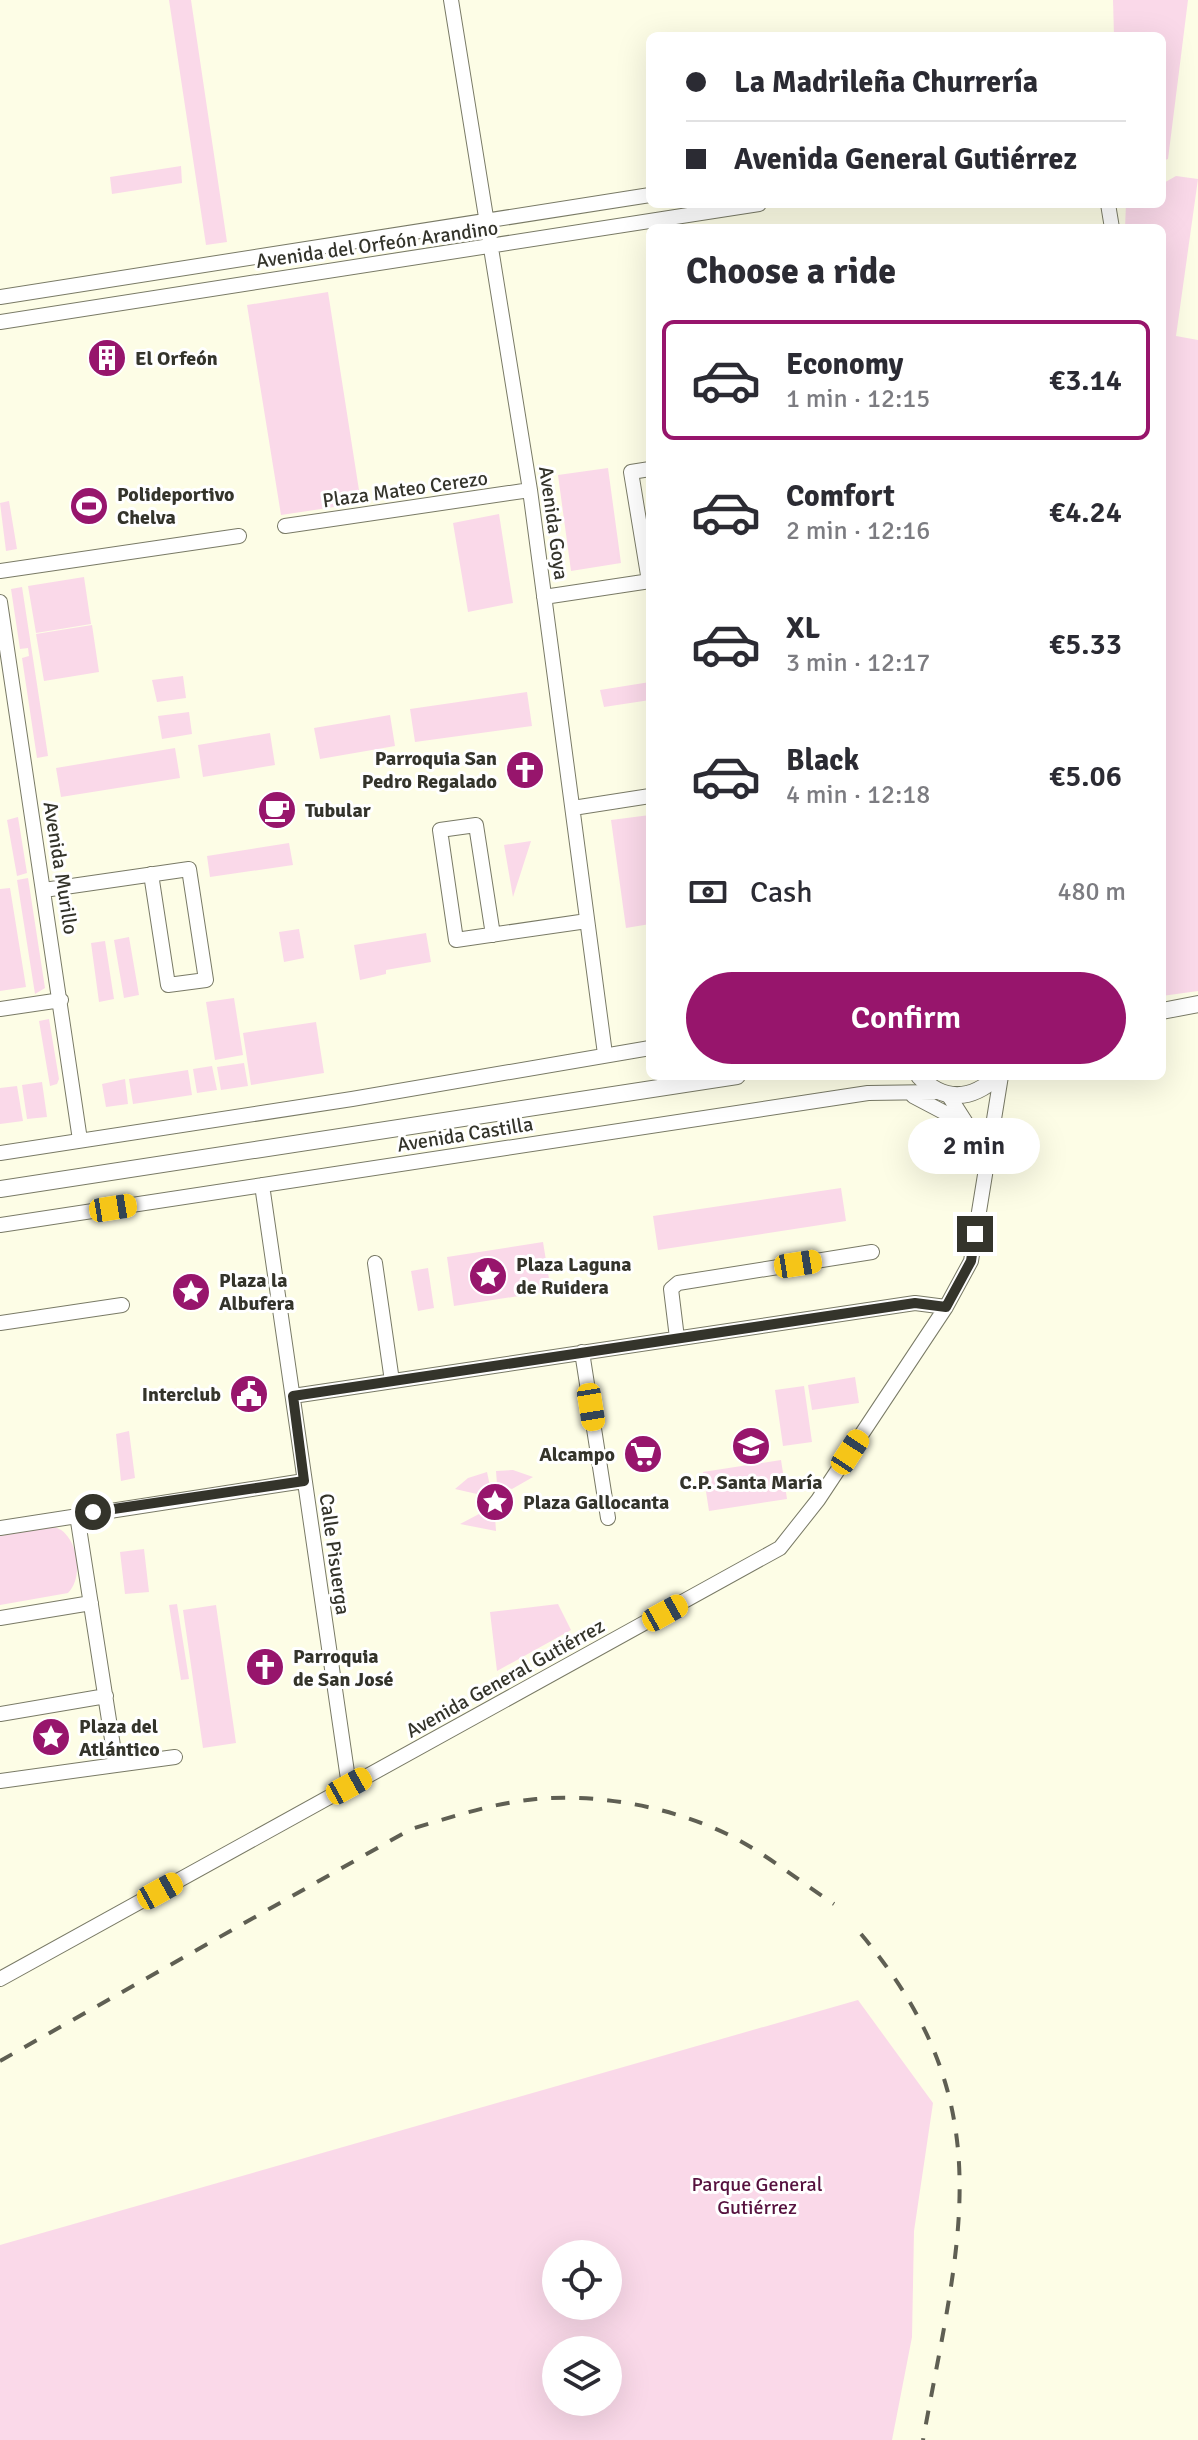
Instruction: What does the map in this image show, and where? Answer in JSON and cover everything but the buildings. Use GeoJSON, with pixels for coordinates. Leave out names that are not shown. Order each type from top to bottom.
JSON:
{"type":"FeatureCollection","features":[{"type":"Feature","properties":{"kind":"street","name":"Avenida Goya"},"geometry":{"type":"LineString","coordinates":[[451,0],[530,490],[605,1054]]}},
{"type":"Feature","properties":{"kind":"street","name":"Avenida del Orfeón Arandino"},"geometry":{"type":"LineString","coordinates":[[0,297],[646,196]]}},
{"type":"Feature","properties":{"kind":"street","name":"Avenida del Orfeón Arandino"},"geometry":{"type":"LineString","coordinates":[[0,322],[493,248],[735,208]]}},
{"type":"Feature","properties":{"kind":"street"},"geometry":{"type":"LineString","coordinates":[[646,470],[631,472],[646,563]]}},
{"type":"Feature","properties":{"kind":"street","name":"Plaza Mateo Cerezo"},"geometry":{"type":"LineString","coordinates":[[285,526],[530,490]]}},
{"type":"Feature","properties":{"kind":"street"},"geometry":{"type":"LineString","coordinates":[[0,571],[239,536]]}},
{"type":"Feature","properties":{"kind":"street"},"geometry":{"type":"LineString","coordinates":[[544,597],[646,581]]}},
{"type":"Feature","properties":{"kind":"street","name":"Avenida Murillo"},"geometry":{"type":"LineString","coordinates":[[0,602],[6,676],[44,890],[80,1140]]}},
{"type":"Feature","properties":{"kind":"street"},"geometry":{"type":"LineString","coordinates":[[573,808],[646,797]]}},
{"type":"Feature","properties":{"kind":"street"},"geometry":{"type":"LineString","coordinates":[[493,935],[476,825],[440,830],[456,940],[493,935],[587,921]]}},
{"type":"Feature","properties":{"kind":"street"},"geometry":{"type":"LineString","coordinates":[[44,890],[151,874],[189,869],[206,980],[168,985],[151,874]]}},
{"type":"Feature","properties":{"kind":"street"},"geometry":{"type":"LineString","coordinates":[[0,1009],[61,1000]]}},
{"type":"Feature","properties":{"kind":"street"},"geometry":{"type":"LineString","coordinates":[[1166,1010],[1198,1004]]}},
{"type":"Feature","properties":{"kind":"street"},"geometry":{"type":"LineString","coordinates":[[0,1153],[352,1099],[646,1049]]}},
{"type":"Feature","properties":{"kind":"street","name":"Avenida Castilla"},"geometry":{"type":"LineString","coordinates":[[0,1189],[711,1080]]}},
{"type":"Feature","properties":{"kind":"street"},"geometry":{"type":"LineString","coordinates":[[924,1080],[943,1094],[969,1095],[993,1080]]}},
{"type":"Feature","properties":{"kind":"street","name":"Avenida General Gutiérrez"},"geometry":{"type":"LineString","coordinates":[[0,1979],[780,1548],[805,1520],[946,1307],[971,1261],[999,1080]]}},
{"type":"Feature","properties":{"kind":"street","name":"Avenida General Gutiérrez"},"geometry":{"type":"LineString","coordinates":[[905,1093],[951,1116],[977,1153]]}},
{"type":"Feature","properties":{"kind":"street","name":"Avenida Castilla"},"geometry":{"type":"LineString","coordinates":[[0,1225],[855,1095],[943,1094]]}},
{"type":"Feature","properties":{"kind":"street","name":"Avenida General Gutiérrez"},"geometry":{"type":"LineString","coordinates":[[943,1094],[969,1127],[984,1180]]}},
{"type":"Feature","properties":{"kind":"street","name":"Avenida Castilla"},"geometry":{"type":"LineString","coordinates":[[0,1180],[25,1185]]}},
{"type":"Feature","properties":{"kind":"street","name":"Calle Pisuerga"},"geometry":{"type":"LineString","coordinates":[[262,1185],[349,1786]]}},
{"type":"Feature","properties":{"kind":"street"},"geometry":{"type":"LineString","coordinates":[[677,1338],[670,1298],[671,1289],[678,1283],[872,1252]]}},
{"type":"Feature","properties":{"kind":"street"},"geometry":{"type":"LineString","coordinates":[[375,1263],[392,1381]]}},
{"type":"Feature","properties":{"kind":"street"},"geometry":{"type":"LineString","coordinates":[[293,1396],[915,1303],[946,1307]]}},
{"type":"Feature","properties":{"kind":"street"},"geometry":{"type":"LineString","coordinates":[[0,1323],[122,1305]]}},
{"type":"Feature","properties":{"kind":"street"},"geometry":{"type":"LineString","coordinates":[[582,1352],[608,1518]]}},
{"type":"Feature","properties":{"kind":"street"},"geometry":{"type":"LineString","coordinates":[[0,1528],[304,1481]]}},
{"type":"Feature","properties":{"kind":"street"},"geometry":{"type":"LineString","coordinates":[[77,1515],[116,1765]]}},
{"type":"Feature","properties":{"kind":"street"},"geometry":{"type":"LineString","coordinates":[[0,1618],[91,1603]]}},
{"type":"Feature","properties":{"kind":"street"},"geometry":{"type":"LineString","coordinates":[[0,1714],[106,1696]]}},
{"type":"Feature","properties":{"kind":"street"},"geometry":{"type":"LineString","coordinates":[[0,1781],[175,1757]]}},
{"type":"Feature","properties":{"kind":"green space"},"geometry":{"type":"Polygon","coordinates":[[[169,0],[191,0],[227,242],[206,245],[169,0]]]}},
{"type":"Feature","properties":{"kind":"green space"},"geometry":{"type":"Polygon","coordinates":[[[1113,0],[1188,0],[1168,159],[1166,32],[1114,32],[1113,0]]]}},
{"type":"Feature","properties":{"kind":"green space"},"geometry":{"type":"Polygon","coordinates":[[[181,166],[182,183],[112,194],[110,177],[181,166]]]}},
{"type":"Feature","properties":{"kind":"green space"},"geometry":{"type":"Polygon","coordinates":[[[1176,176],[1198,179],[1176,336],[1198,340],[1198,991],[1166,995],[1166,224],[1125,224],[1126,208],[1166,208],[1166,182],[1176,176]]]}},
{"type":"Feature","properties":{"kind":"green space"},"geometry":{"type":"Polygon","coordinates":[[[328,292],[361,503],[281,515],[247,305],[328,292]]]}},
{"type":"Feature","properties":{"kind":"green space"},"geometry":{"type":"Polygon","coordinates":[[[608,468],[621,563],[571,571],[558,475],[608,468]]]}},
{"type":"Feature","properties":{"kind":"green space"},"geometry":{"type":"Polygon","coordinates":[[[9,501],[17,549],[6,551],[0,503],[9,501]]]}},
{"type":"Feature","properties":{"kind":"green space"},"geometry":{"type":"Polygon","coordinates":[[[499,514],[513,603],[468,612],[453,523],[499,514]]]}},
{"type":"Feature","properties":{"kind":"green space"},"geometry":{"type":"Polygon","coordinates":[[[84,577],[91,624],[36,633],[28,586],[84,577]]]}},
{"type":"Feature","properties":{"kind":"green space"},"geometry":{"type":"Polygon","coordinates":[[[22,587],[48,756],[37,758],[22,658],[29,656],[28,648],[20,649],[11,589],[22,587]]]}},
{"type":"Feature","properties":{"kind":"green space"},"geometry":{"type":"Polygon","coordinates":[[[92,625],[99,672],[44,681],[36,634],[92,625]]]}},
{"type":"Feature","properties":{"kind":"green space"},"geometry":{"type":"Polygon","coordinates":[[[183,676],[186,698],[157,702],[152,680],[183,676]]]}},
{"type":"Feature","properties":{"kind":"green space"},"geometry":{"type":"Polygon","coordinates":[[[646,683],[646,701],[604,707],[600,690],[646,683]]]}},
{"type":"Feature","properties":{"kind":"green space"},"geometry":{"type":"Polygon","coordinates":[[[527,692],[532,726],[415,742],[410,709],[527,692]]]}},
{"type":"Feature","properties":{"kind":"green space"},"geometry":{"type":"Polygon","coordinates":[[[189,712],[192,734],[162,739],[158,716],[189,712]]]}},
{"type":"Feature","properties":{"kind":"green space"},"geometry":{"type":"Polygon","coordinates":[[[390,715],[395,746],[320,759],[314,728],[390,715]]]}},
{"type":"Feature","properties":{"kind":"green space"},"geometry":{"type":"Polygon","coordinates":[[[270,733],[275,765],[203,777],[198,745],[270,733]]]}},
{"type":"Feature","properties":{"kind":"green space"},"geometry":{"type":"Polygon","coordinates":[[[175,748],[180,778],[61,797],[56,768],[175,748]]]}},
{"type":"Feature","properties":{"kind":"green space"},"geometry":{"type":"Polygon","coordinates":[[[646,816],[646,925],[626,928],[611,820],[646,816]]]}},
{"type":"Feature","properties":{"kind":"green space"},"geometry":{"type":"Polygon","coordinates":[[[18,817],[27,873],[17,876],[7,820],[18,817]]]}},
{"type":"Feature","properties":{"kind":"green space"},"geometry":{"type":"Polygon","coordinates":[[[531,841],[513,897],[504,845],[531,841]]]}},
{"type":"Feature","properties":{"kind":"green space"},"geometry":{"type":"Polygon","coordinates":[[[289,843],[293,865],[210,877],[207,856],[289,843]]]}},
{"type":"Feature","properties":{"kind":"green space"},"geometry":{"type":"Polygon","coordinates":[[[28,878],[45,988],[35,994],[17,880],[28,878]]]}},
{"type":"Feature","properties":{"kind":"green space"},"geometry":{"type":"Polygon","coordinates":[[[10,888],[26,987],[0,991],[0,889],[10,888]]]}},
{"type":"Feature","properties":{"kind":"green space"},"geometry":{"type":"Polygon","coordinates":[[[299,929],[304,958],[284,962],[279,932],[299,929]]]}},
{"type":"Feature","properties":{"kind":"green space"},"geometry":{"type":"Polygon","coordinates":[[[426,933],[431,962],[386,970],[386,974],[360,980],[354,945],[426,933]]]}},
{"type":"Feature","properties":{"kind":"green space"},"geometry":{"type":"Polygon","coordinates":[[[129,937],[139,995],[124,998],[114,940],[129,937]]]}},
{"type":"Feature","properties":{"kind":"green space"},"geometry":{"type":"Polygon","coordinates":[[[105,941],[114,999],[99,1002],[91,943],[105,941]]]}},
{"type":"Feature","properties":{"kind":"green space"},"geometry":{"type":"Polygon","coordinates":[[[234,998],[243,1055],[215,1060],[206,1002],[234,998]]]}},
{"type":"Feature","properties":{"kind":"green space"},"geometry":{"type":"Polygon","coordinates":[[[49,1019],[59,1079],[57,1084],[50,1086],[39,1021],[49,1019]]]}},
{"type":"Feature","properties":{"kind":"green space"},"geometry":{"type":"Polygon","coordinates":[[[316,1022],[324,1073],[251,1085],[243,1033],[316,1022]]]}},
{"type":"Feature","properties":{"kind":"green space"},"geometry":{"type":"Polygon","coordinates":[[[244,1063],[248,1086],[221,1090],[217,1067],[244,1063]]]}},
{"type":"Feature","properties":{"kind":"green space"},"geometry":{"type":"Polygon","coordinates":[[[212,1066],[217,1090],[197,1093],[193,1069],[212,1066]]]}},
{"type":"Feature","properties":{"kind":"green space"},"geometry":{"type":"Polygon","coordinates":[[[188,1070],[192,1095],[133,1104],[129,1079],[188,1070]]]}},
{"type":"Feature","properties":{"kind":"green space"},"geometry":{"type":"Polygon","coordinates":[[[125,1079],[128,1104],[106,1107],[102,1084],[125,1079]]]}},
{"type":"Feature","properties":{"kind":"green space"},"geometry":{"type":"Polygon","coordinates":[[[42,1082],[47,1117],[27,1119],[22,1085],[42,1082]]]}},
{"type":"Feature","properties":{"kind":"green space"},"geometry":{"type":"Polygon","coordinates":[[[17,1086],[23,1121],[0,1124],[0,1088],[17,1086]]]}},
{"type":"Feature","properties":{"kind":"green space"},"geometry":{"type":"Polygon","coordinates":[[[841,1188],[846,1221],[658,1250],[653,1216],[841,1188]]]}},
{"type":"Feature","properties":{"kind":"green space"},"geometry":{"type":"Polygon","coordinates":[[[543,1242],[551,1291],[454,1306],[447,1257],[543,1242]]]}},
{"type":"Feature","properties":{"kind":"green space"},"geometry":{"type":"Polygon","coordinates":[[[428,1268],[434,1308],[418,1311],[411,1271],[428,1268]]]}},
{"type":"Feature","properties":{"kind":"green space"},"geometry":{"type":"Polygon","coordinates":[[[855,1377],[859,1403],[812,1410],[808,1385],[855,1377]]]}},
{"type":"Feature","properties":{"kind":"green space"},"geometry":{"type":"Polygon","coordinates":[[[804,1386],[812,1442],[783,1446],[775,1390],[804,1386]]]}},
{"type":"Feature","properties":{"kind":"green space"},"geometry":{"type":"Polygon","coordinates":[[[129,1431],[135,1478],[121,1481],[116,1434],[129,1431]]]}},
{"type":"Feature","properties":{"kind":"green space"},"geometry":{"type":"Polygon","coordinates":[[[781,1460],[787,1499],[709,1511],[703,1472],[781,1460]]]}},
{"type":"Feature","properties":{"kind":"green space"},"geometry":{"type":"Polygon","coordinates":[[[513,1470],[533,1477],[512,1489],[497,1484],[496,1471],[513,1470]]]}},
{"type":"Feature","properties":{"kind":"green space"},"geometry":{"type":"Polygon","coordinates":[[[487,1472],[490,1486],[477,1494],[455,1489],[468,1478],[487,1472]]]}},
{"type":"Feature","properties":{"kind":"green space"},"geometry":{"type":"Polygon","coordinates":[[[479,1514],[495,1516],[496,1531],[460,1524],[479,1514]]]}},
{"type":"Feature","properties":{"kind":"green space"},"geometry":{"type":"Polygon","coordinates":[[[54,1527],[68,1537],[73,1546],[77,1566],[73,1586],[68,1593],[0,1605],[0,1536],[54,1527]]]}},
{"type":"Feature","properties":{"kind":"green space"},"geometry":{"type":"Polygon","coordinates":[[[144,1549],[149,1592],[125,1594],[120,1552],[144,1549]]]}},
{"type":"Feature","properties":{"kind":"green space"},"geometry":{"type":"Polygon","coordinates":[[[177,1604],[189,1679],[181,1680],[169,1605],[177,1604]]]}},
{"type":"Feature","properties":{"kind":"green space"},"geometry":{"type":"Polygon","coordinates":[[[558,1604],[571,1630],[497,1671],[490,1612],[558,1604]]]}},
{"type":"Feature","properties":{"kind":"green space"},"geometry":{"type":"Polygon","coordinates":[[[216,1605],[236,1743],[203,1748],[183,1610],[216,1605]]]}},
{"type":"Feature","properties":{"kind":"green space","name":"Parque General Gutiérrez"},"geometry":{"type":"Polygon","coordinates":[[[858,2000],[933,2103],[914,2231],[912,2337],[892,2440],[0,2440],[0,2245],[858,2000]]]}},
{"type":"Feature","properties":{"kind":"railway"},"geometry":{"type":"LineString","coordinates":[[0,2061],[411,1829],[504,1804],[536,1799],[584,1798],[633,1804],[682,1816],[741,1841],[834,1904]]}},
{"type":"Feature","properties":{"kind":"railway"},"geometry":{"type":"LineString","coordinates":[[861,1934],[906,1997],[936,2057],[953,2117],[960,2176],[957,2237],[949,2301],[923,2440]]}},
{"type":"Feature","properties":{"kind":"place","name":"El Orfeón"},"geometry":{"type":"Point","coordinates":[107,358]}},
{"type":"Feature","properties":{"kind":"place","name":"Polideportivo Chelva"},"geometry":{"type":"Point","coordinates":[89,506]}},
{"type":"Feature","properties":{"kind":"place","name":"Parroquia San Pedro Regalado"},"geometry":{"type":"Point","coordinates":[525,770]}},
{"type":"Feature","properties":{"kind":"place","name":"Tubular"},"geometry":{"type":"Point","coordinates":[277,810]}},
{"type":"Feature","properties":{"kind":"place","name":"Plaza Laguna de Ruidera"},"geometry":{"type":"Point","coordinates":[488,1276]}},
{"type":"Feature","properties":{"kind":"place","name":"Plaza la Albufera"},"geometry":{"type":"Point","coordinates":[191,1292]}},
{"type":"Feature","properties":{"kind":"place","name":"Interclub"},"geometry":{"type":"Point","coordinates":[249,1394]}},
{"type":"Feature","properties":{"kind":"place","name":"C.P. Santa María"},"geometry":{"type":"Point","coordinates":[751,1446]}},
{"type":"Feature","properties":{"kind":"place","name":"Alcampo"},"geometry":{"type":"Point","coordinates":[643,1454]}},
{"type":"Feature","properties":{"kind":"place","name":"Plaza Gallocanta"},"geometry":{"type":"Point","coordinates":[495,1502]}},
{"type":"Feature","properties":{"kind":"place","name":"Parroquia de San José"},"geometry":{"type":"Point","coordinates":[265,1667]}},
{"type":"Feature","properties":{"kind":"place","name":"Plaza del Atlántico"},"geometry":{"type":"Point","coordinates":[51,1737]}},
{"type":"Feature","properties":{"kind":"route"},"geometry":{"type":"LineString","coordinates":[[93,1512],[304,1481],[293,1396],[915,1303],[946,1307],[971,1261],[975,1234]]}}]}
